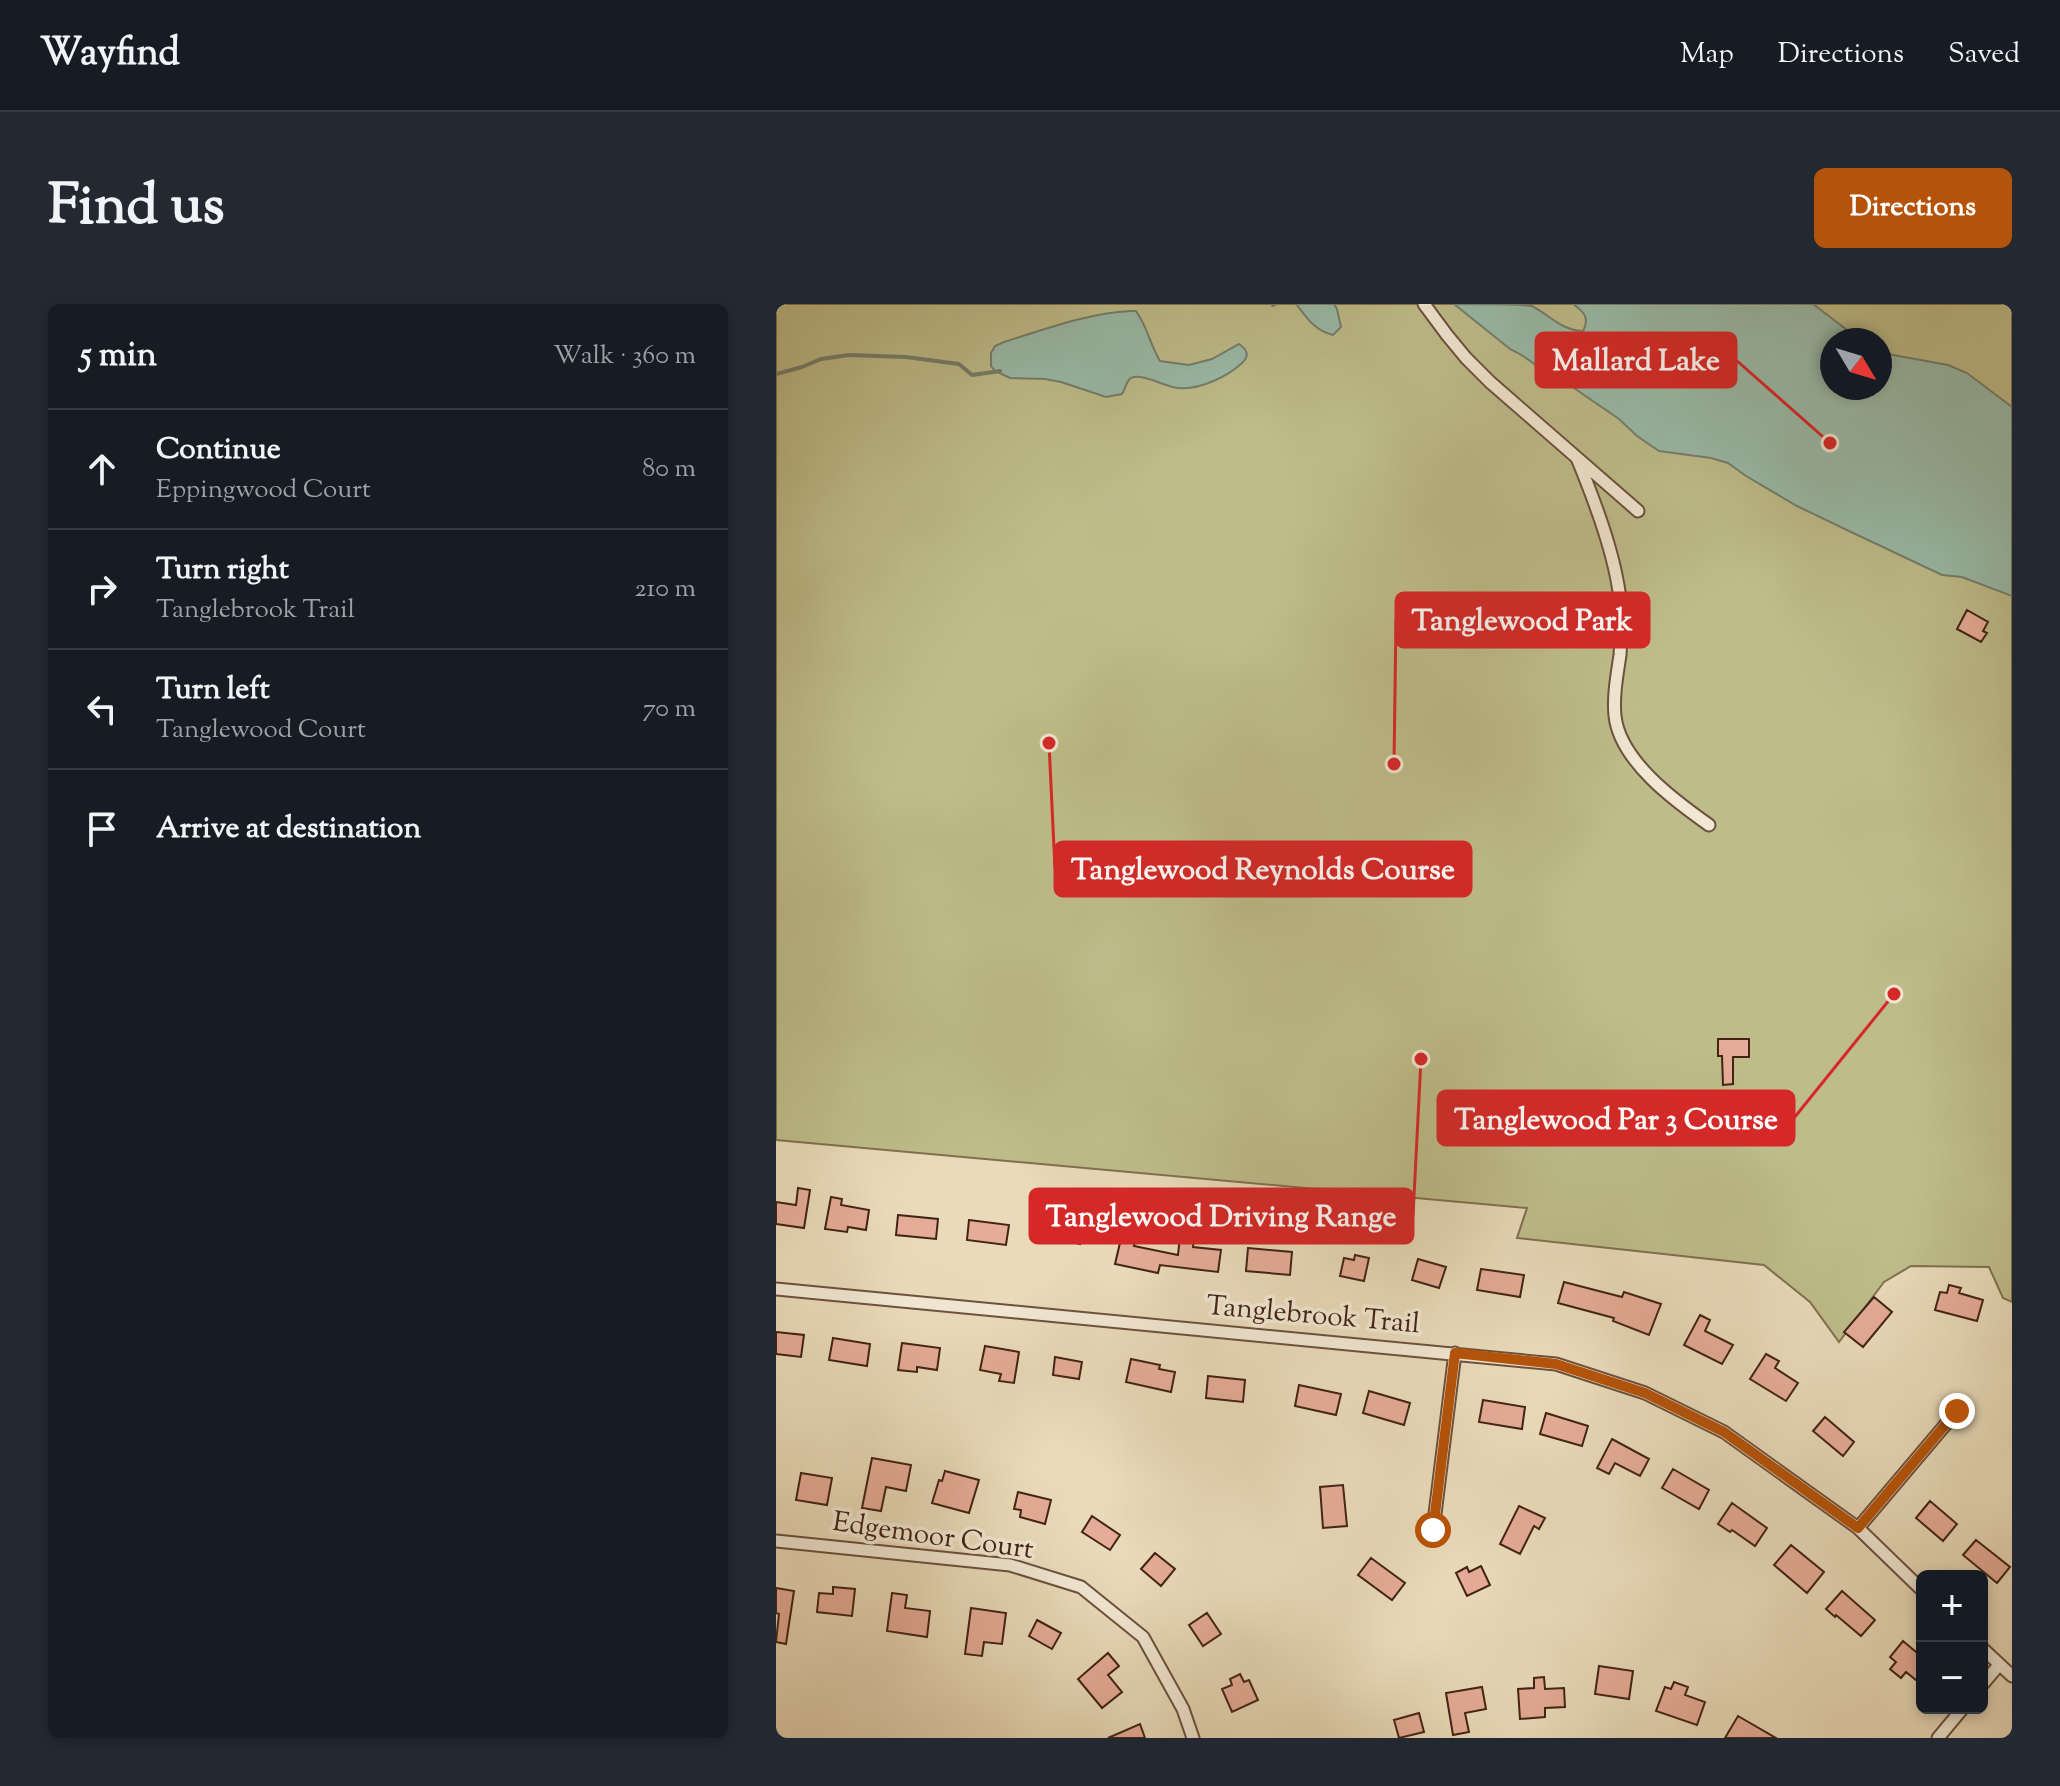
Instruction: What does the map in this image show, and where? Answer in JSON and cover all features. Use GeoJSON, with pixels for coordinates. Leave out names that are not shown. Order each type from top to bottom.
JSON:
{"type":"FeatureCollection","features":[{"type":"Feature","properties":{"kind":"street"},"geometry":{"type":"LineString","coordinates":[[1424,304],[1466,358],[1638,511]]}},
{"type":"Feature","properties":{"kind":"street"},"geometry":{"type":"LineString","coordinates":[[1577,458],[1607,544],[1619,594],[1620,651],[1615,719],[1621,736],[1632,757],[1655,783],[1709,825]]}},
{"type":"Feature","properties":{"kind":"street","name":"Tanglebrook Trail"},"geometry":{"type":"LineString","coordinates":[[776,1289],[1556,1364],[1645,1393],[1724,1432],[1858,1528],[1916,1584]]}},
{"type":"Feature","properties":{"kind":"street"},"geometry":{"type":"LineString","coordinates":[[1433,1530],[1455,1353]]}},
{"type":"Feature","properties":{"kind":"street"},"geometry":{"type":"LineString","coordinates":[[1858,1528],[1957,1411]]}},
{"type":"Feature","properties":{"kind":"street","name":"Edgemoor Court"},"geometry":{"type":"LineString","coordinates":[[776,1541],[1010,1565],[1081,1587],[1143,1637],[1183,1709],[1193,1738]]}},
{"type":"Feature","properties":{"kind":"street"},"geometry":{"type":"LineString","coordinates":[[1988,1654],[2012,1676]]}},
{"type":"Feature","properties":{"kind":"street"},"geometry":{"type":"LineString","coordinates":[[1988,1678],[1999,1665]]}},
{"type":"Feature","properties":{"kind":"street"},"geometry":{"type":"LineString","coordinates":[[1938,1738],[1958,1714]]}},
{"type":"Feature","properties":{"kind":"shaded area"},"geometry":{"type":"Polygon","coordinates":[[[776,304],[2012,304],[2012,1302],[2003,1298],[1989,1267],[1911,1266],[1884,1282],[1839,1342],[1810,1302],[1764,1265],[1517,1238],[1527,1208],[776,1140],[776,304]]]}},
{"type":"Feature","properties":{"kind":"shaded area"},"geometry":{"type":"Polygon","coordinates":[[[1296,304],[1334,304],[1341,327],[1333,335],[1321,330],[1296,304]]]}},
{"type":"Feature","properties":{"kind":"shaded area"},"geometry":{"type":"Polygon","coordinates":[[[1454,304],[1532,306],[1563,325],[1583,331],[1585,316],[1573,304],[1813,304],[1844,328],[1820,328],[1820,400],[1892,400],[1892,355],[1948,365],[1967,373],[2012,407],[2012,596],[1962,577],[1942,575],[1797,506],[1728,463],[1659,451],[1568,384],[1510,349],[1454,304]]]}},
{"type":"Feature","properties":{"kind":"shaded area"},"geometry":{"type":"Polygon","coordinates":[[[1136,311],[1160,361],[1189,365],[1212,359],[1239,344],[1246,350],[1246,358],[1229,373],[1204,385],[1179,388],[1135,377],[1128,380],[1122,394],[1106,397],[1061,382],[1010,378],[991,366],[991,353],[995,346],[1004,342],[1083,318],[1136,311]]]}},
{"type":"Feature","properties":{"kind":"building"},"geometry":{"type":"Polygon","coordinates":[[[1967,610],[1988,622],[1983,631],[1987,633],[1981,642],[1957,629],[1967,610]]]}},
{"type":"Feature","properties":{"kind":"building"},"geometry":{"type":"Polygon","coordinates":[[[1718,1039],[1749,1039],[1749,1057],[1733,1057],[1733,1084],[1723,1085],[1718,1039]]]}},
{"type":"Feature","properties":{"kind":"building"},"geometry":{"type":"Polygon","coordinates":[[[798,1188],[810,1190],[804,1228],[776,1224],[776,1202],[796,1205],[798,1188]]]}},
{"type":"Feature","properties":{"kind":"building"},"geometry":{"type":"Polygon","coordinates":[[[831,1197],[842,1199],[841,1205],[869,1210],[866,1230],[848,1227],[847,1232],[825,1229],[831,1197]]]}},
{"type":"Feature","properties":{"kind":"building"},"geometry":{"type":"Polygon","coordinates":[[[898,1215],[938,1219],[936,1239],[896,1235],[898,1215]]]}},
{"type":"Feature","properties":{"kind":"building"},"geometry":{"type":"Polygon","coordinates":[[[1050,1216],[1085,1225],[1080,1244],[1045,1235],[1050,1216]]]}},
{"type":"Feature","properties":{"kind":"building"},"geometry":{"type":"Polygon","coordinates":[[[969,1220],[1009,1225],[1006,1245],[967,1240],[969,1220]]]}},
{"type":"Feature","properties":{"kind":"building"},"geometry":{"type":"Polygon","coordinates":[[[1124,1226],[1138,1229],[1134,1246],[1178,1255],[1180,1236],[1194,1238],[1193,1247],[1221,1250],[1218,1272],[1160,1265],[1158,1273],[1115,1264],[1124,1226]]]}},
{"type":"Feature","properties":{"kind":"building"},"geometry":{"type":"Polygon","coordinates":[[[1248,1248],[1292,1252],[1290,1275],[1246,1271],[1248,1248]]]}},
{"type":"Feature","properties":{"kind":"building"},"geometry":{"type":"Polygon","coordinates":[[[1355,1255],[1369,1258],[1364,1281],[1340,1276],[1344,1258],[1354,1260],[1355,1255]]]}},
{"type":"Feature","properties":{"kind":"building"},"geometry":{"type":"Polygon","coordinates":[[[1418,1259],[1446,1267],[1439,1288],[1412,1280],[1418,1259]]]}},
{"type":"Feature","properties":{"kind":"building"},"geometry":{"type":"Polygon","coordinates":[[[1481,1269],[1524,1275],[1520,1297],[1477,1290],[1481,1269]]]}},
{"type":"Feature","properties":{"kind":"building"},"geometry":{"type":"Polygon","coordinates":[[[1564,1282],[1622,1297],[1624,1292],[1661,1304],[1649,1335],[1613,1321],[1614,1318],[1558,1303],[1564,1282]]]}},
{"type":"Feature","properties":{"kind":"building"},"geometry":{"type":"Polygon","coordinates":[[[1949,1285],[1961,1288],[1959,1293],[1983,1300],[1977,1321],[1935,1310],[1940,1292],[1947,1293],[1949,1285]]]}},
{"type":"Feature","properties":{"kind":"building"},"geometry":{"type":"Polygon","coordinates":[[[1874,1297],[1892,1312],[1863,1347],[1844,1332],[1874,1297]]]}},
{"type":"Feature","properties":{"kind":"building"},"geometry":{"type":"Polygon","coordinates":[[[1700,1315],[1710,1320],[1705,1331],[1733,1345],[1722,1364],[1684,1345],[1700,1315]]]}},
{"type":"Feature","properties":{"kind":"building"},"geometry":{"type":"Polygon","coordinates":[[[776,1332],[804,1335],[801,1357],[776,1354],[776,1332]]]}},
{"type":"Feature","properties":{"kind":"building"},"geometry":{"type":"Polygon","coordinates":[[[833,1338],[870,1344],[867,1366],[829,1360],[833,1338]]]}},
{"type":"Feature","properties":{"kind":"building"},"geometry":{"type":"Polygon","coordinates":[[[902,1343],[940,1348],[937,1370],[917,1367],[917,1372],[898,1370],[902,1343]]]}},
{"type":"Feature","properties":{"kind":"building"},"geometry":{"type":"Polygon","coordinates":[[[985,1346],[1019,1352],[1014,1383],[999,1381],[1001,1374],[980,1370],[985,1346]]]}},
{"type":"Feature","properties":{"kind":"building"},"geometry":{"type":"Polygon","coordinates":[[[1766,1354],[1779,1361],[1775,1368],[1798,1383],[1786,1401],[1750,1379],[1766,1354]]]}},
{"type":"Feature","properties":{"kind":"building"},"geometry":{"type":"Polygon","coordinates":[[[1055,1357],[1082,1362],[1079,1379],[1053,1375],[1055,1357]]]}},
{"type":"Feature","properties":{"kind":"building"},"geometry":{"type":"Polygon","coordinates":[[[1131,1359],[1160,1365],[1159,1369],[1175,1372],[1171,1392],[1126,1382],[1131,1359]]]}},
{"type":"Feature","properties":{"kind":"building"},"geometry":{"type":"Polygon","coordinates":[[[1208,1376],[1245,1380],[1243,1402],[1206,1398],[1208,1376]]]}},
{"type":"Feature","properties":{"kind":"building"},"geometry":{"type":"Polygon","coordinates":[[[1299,1385],[1341,1394],[1336,1415],[1295,1406],[1299,1385]]]}},
{"type":"Feature","properties":{"kind":"building"},"geometry":{"type":"Polygon","coordinates":[[[1369,1391],[1410,1403],[1404,1425],[1363,1413],[1369,1391]]]}},
{"type":"Feature","properties":{"kind":"building"},"geometry":{"type":"Polygon","coordinates":[[[1483,1400],[1525,1407],[1522,1429],[1479,1422],[1483,1400]]]}},
{"type":"Feature","properties":{"kind":"building"},"geometry":{"type":"Polygon","coordinates":[[[1546,1413],[1588,1426],[1582,1446],[1540,1434],[1546,1413]]]}},
{"type":"Feature","properties":{"kind":"building"},"geometry":{"type":"Polygon","coordinates":[[[1825,1417],[1854,1442],[1843,1456],[1813,1431],[1825,1417]]]}},
{"type":"Feature","properties":{"kind":"building"},"geometry":{"type":"Polygon","coordinates":[[[1612,1439],[1649,1459],[1640,1476],[1615,1463],[1609,1474],[1597,1468],[1612,1439]]]}},
{"type":"Feature","properties":{"kind":"building"},"geometry":{"type":"Polygon","coordinates":[[[872,1458],[911,1465],[906,1491],[886,1487],[881,1511],[862,1508],[872,1458]]]}},
{"type":"Feature","properties":{"kind":"building"},"geometry":{"type":"Polygon","coordinates":[[[1673,1469],[1709,1490],[1699,1509],[1662,1488],[1673,1469]]]}},
{"type":"Feature","properties":{"kind":"building"},"geometry":{"type":"Polygon","coordinates":[[[945,1471],[979,1480],[969,1513],[932,1503],[945,1471]]]}},
{"type":"Feature","properties":{"kind":"building"},"geometry":{"type":"Polygon","coordinates":[[[801,1473],[832,1478],[827,1505],[796,1500],[801,1473]]]}},
{"type":"Feature","properties":{"kind":"building"},"geometry":{"type":"Polygon","coordinates":[[[1343,1485],[1347,1526],[1323,1528],[1320,1487],[1343,1485]]]}},
{"type":"Feature","properties":{"kind":"building"},"geometry":{"type":"Polygon","coordinates":[[[1018,1492],[1051,1500],[1045,1524],[1020,1517],[1021,1510],[1014,1509],[1018,1492]]]}},
{"type":"Feature","properties":{"kind":"building"},"geometry":{"type":"Polygon","coordinates":[[[1930,1501],[1957,1524],[1943,1541],[1916,1518],[1930,1501]]]}},
{"type":"Feature","properties":{"kind":"building"},"geometry":{"type":"Polygon","coordinates":[[[1732,1503],[1767,1528],[1755,1546],[1718,1524],[1732,1503]]]}},
{"type":"Feature","properties":{"kind":"building"},"geometry":{"type":"Polygon","coordinates":[[[1519,1506],[1545,1518],[1539,1529],[1534,1526],[1520,1554],[1500,1544],[1519,1506]]]}},
{"type":"Feature","properties":{"kind":"building"},"geometry":{"type":"Polygon","coordinates":[[[1092,1516],[1120,1535],[1110,1550],[1082,1532],[1092,1516]]]}},
{"type":"Feature","properties":{"kind":"building"},"geometry":{"type":"Polygon","coordinates":[[[1976,1540],[2010,1567],[1997,1583],[1988,1576],[1988,1570],[1981,1570],[1963,1555],[1976,1540]]]}},
{"type":"Feature","properties":{"kind":"building"},"geometry":{"type":"Polygon","coordinates":[[[1791,1545],[1824,1572],[1807,1593],[1774,1565],[1791,1545]]]}},
{"type":"Feature","properties":{"kind":"building"},"geometry":{"type":"Polygon","coordinates":[[[1155,1553],[1175,1569],[1161,1586],[1141,1569],[1155,1553]]]}},
{"type":"Feature","properties":{"kind":"building"},"geometry":{"type":"Polygon","coordinates":[[[1371,1558],[1405,1583],[1392,1600],[1358,1575],[1371,1558]]]}},
{"type":"Feature","properties":{"kind":"building"},"geometry":{"type":"Polygon","coordinates":[[[1481,1566],[1490,1585],[1467,1596],[1456,1573],[1467,1567],[1469,1572],[1481,1566]]]}},
{"type":"Feature","properties":{"kind":"building"},"geometry":{"type":"Polygon","coordinates":[[[833,1587],[855,1589],[852,1616],[817,1612],[819,1593],[833,1594],[833,1587]]]}},
{"type":"Feature","properties":{"kind":"building"},"geometry":{"type":"Polygon","coordinates":[[[776,1588],[794,1591],[786,1644],[776,1642],[779,1614],[776,1613],[776,1588]]]}},
{"type":"Feature","properties":{"kind":"building"},"geometry":{"type":"Polygon","coordinates":[[[1842,1591],[1875,1620],[1861,1636],[1826,1609],[1842,1591]]]}},
{"type":"Feature","properties":{"kind":"building"},"geometry":{"type":"Polygon","coordinates":[[[892,1593],[907,1595],[905,1608],[930,1611],[927,1637],[887,1631],[892,1593]]]}},
{"type":"Feature","properties":{"kind":"building"},"geometry":{"type":"Polygon","coordinates":[[[971,1608],[1006,1613],[1002,1644],[984,1642],[982,1656],[965,1654],[971,1608]]]}},
{"type":"Feature","properties":{"kind":"building"},"geometry":{"type":"Polygon","coordinates":[[[1207,1613],[1221,1634],[1203,1646],[1189,1625],[1207,1613]]]}},
{"type":"Feature","properties":{"kind":"building"},"geometry":{"type":"Polygon","coordinates":[[[1037,1620],[1061,1633],[1052,1649],[1029,1636],[1037,1620]]]}},
{"type":"Feature","properties":{"kind":"building"},"geometry":{"type":"Polygon","coordinates":[[[1903,1641],[1916,1652],[1916,1680],[1906,1672],[1901,1678],[1890,1669],[1896,1662],[1890,1657],[1903,1641]]]}},
{"type":"Feature","properties":{"kind":"building"},"geometry":{"type":"Polygon","coordinates":[[[1108,1653],[1119,1666],[1108,1675],[1122,1692],[1102,1708],[1078,1679],[1108,1653]]]}},
{"type":"Feature","properties":{"kind":"building"},"geometry":{"type":"Polygon","coordinates":[[[1599,1666],[1633,1671],[1629,1699],[1595,1694],[1599,1666]]]}},
{"type":"Feature","properties":{"kind":"building"},"geometry":{"type":"Polygon","coordinates":[[[1240,1674],[1244,1682],[1249,1680],[1258,1700],[1232,1712],[1222,1689],[1232,1685],[1230,1679],[1240,1674]]]}},
{"type":"Feature","properties":{"kind":"building"},"geometry":{"type":"Polygon","coordinates":[[[1544,1677],[1545,1689],[1564,1688],[1565,1707],[1545,1708],[1545,1717],[1520,1719],[1518,1689],[1534,1688],[1534,1678],[1544,1677]]]}},
{"type":"Feature","properties":{"kind":"building"},"geometry":{"type":"Polygon","coordinates":[[[1674,1682],[1688,1687],[1685,1695],[1705,1702],[1697,1725],[1656,1711],[1665,1687],[1671,1689],[1674,1682]]]}},
{"type":"Feature","properties":{"kind":"building"},"geometry":{"type":"Polygon","coordinates":[[[1482,1687],[1486,1709],[1465,1713],[1469,1732],[1453,1735],[1446,1693],[1482,1687]]]}},
{"type":"Feature","properties":{"kind":"building"},"geometry":{"type":"Polygon","coordinates":[[[1419,1713],[1424,1732],[1399,1738],[1394,1720],[1419,1713]]]}},
{"type":"Feature","properties":{"kind":"building"},"geometry":{"type":"Polygon","coordinates":[[[1738,1716],[1776,1738],[1725,1738],[1738,1716]]]}},
{"type":"Feature","properties":{"kind":"building"},"geometry":{"type":"Polygon","coordinates":[[[1140,1724],[1145,1738],[1108,1738],[1140,1724]]]}},
{"type":"Feature","properties":{"kind":"waterway"},"geometry":{"type":"LineString","coordinates":[[776,374],[821,359],[849,355],[906,357],[959,364],[972,375],[1000,371]]}},
{"type":"Feature","properties":{"kind":"place","name":"Mallard Lake"},"geometry":{"type":"Point","coordinates":[1830,443]}},
{"type":"Feature","properties":{"kind":"place","name":"Tanglewood Reynolds Course"},"geometry":{"type":"Point","coordinates":[1049,743]}},
{"type":"Feature","properties":{"kind":"place","name":"Tanglewood Park"},"geometry":{"type":"Point","coordinates":[1394,764]}},
{"type":"Feature","properties":{"kind":"place","name":"Tanglewood Par 3 Course"},"geometry":{"type":"Point","coordinates":[1894,994]}},
{"type":"Feature","properties":{"kind":"place","name":"Tanglewood Driving Range"},"geometry":{"type":"Point","coordinates":[1421,1059]}},
{"type":"Feature","properties":{"kind":"route"},"geometry":{"type":"LineString","coordinates":[[1433,1530],[1455,1353],[1556,1364],[1645,1393],[1724,1432],[1858,1528],[1957,1411]]}}]}
